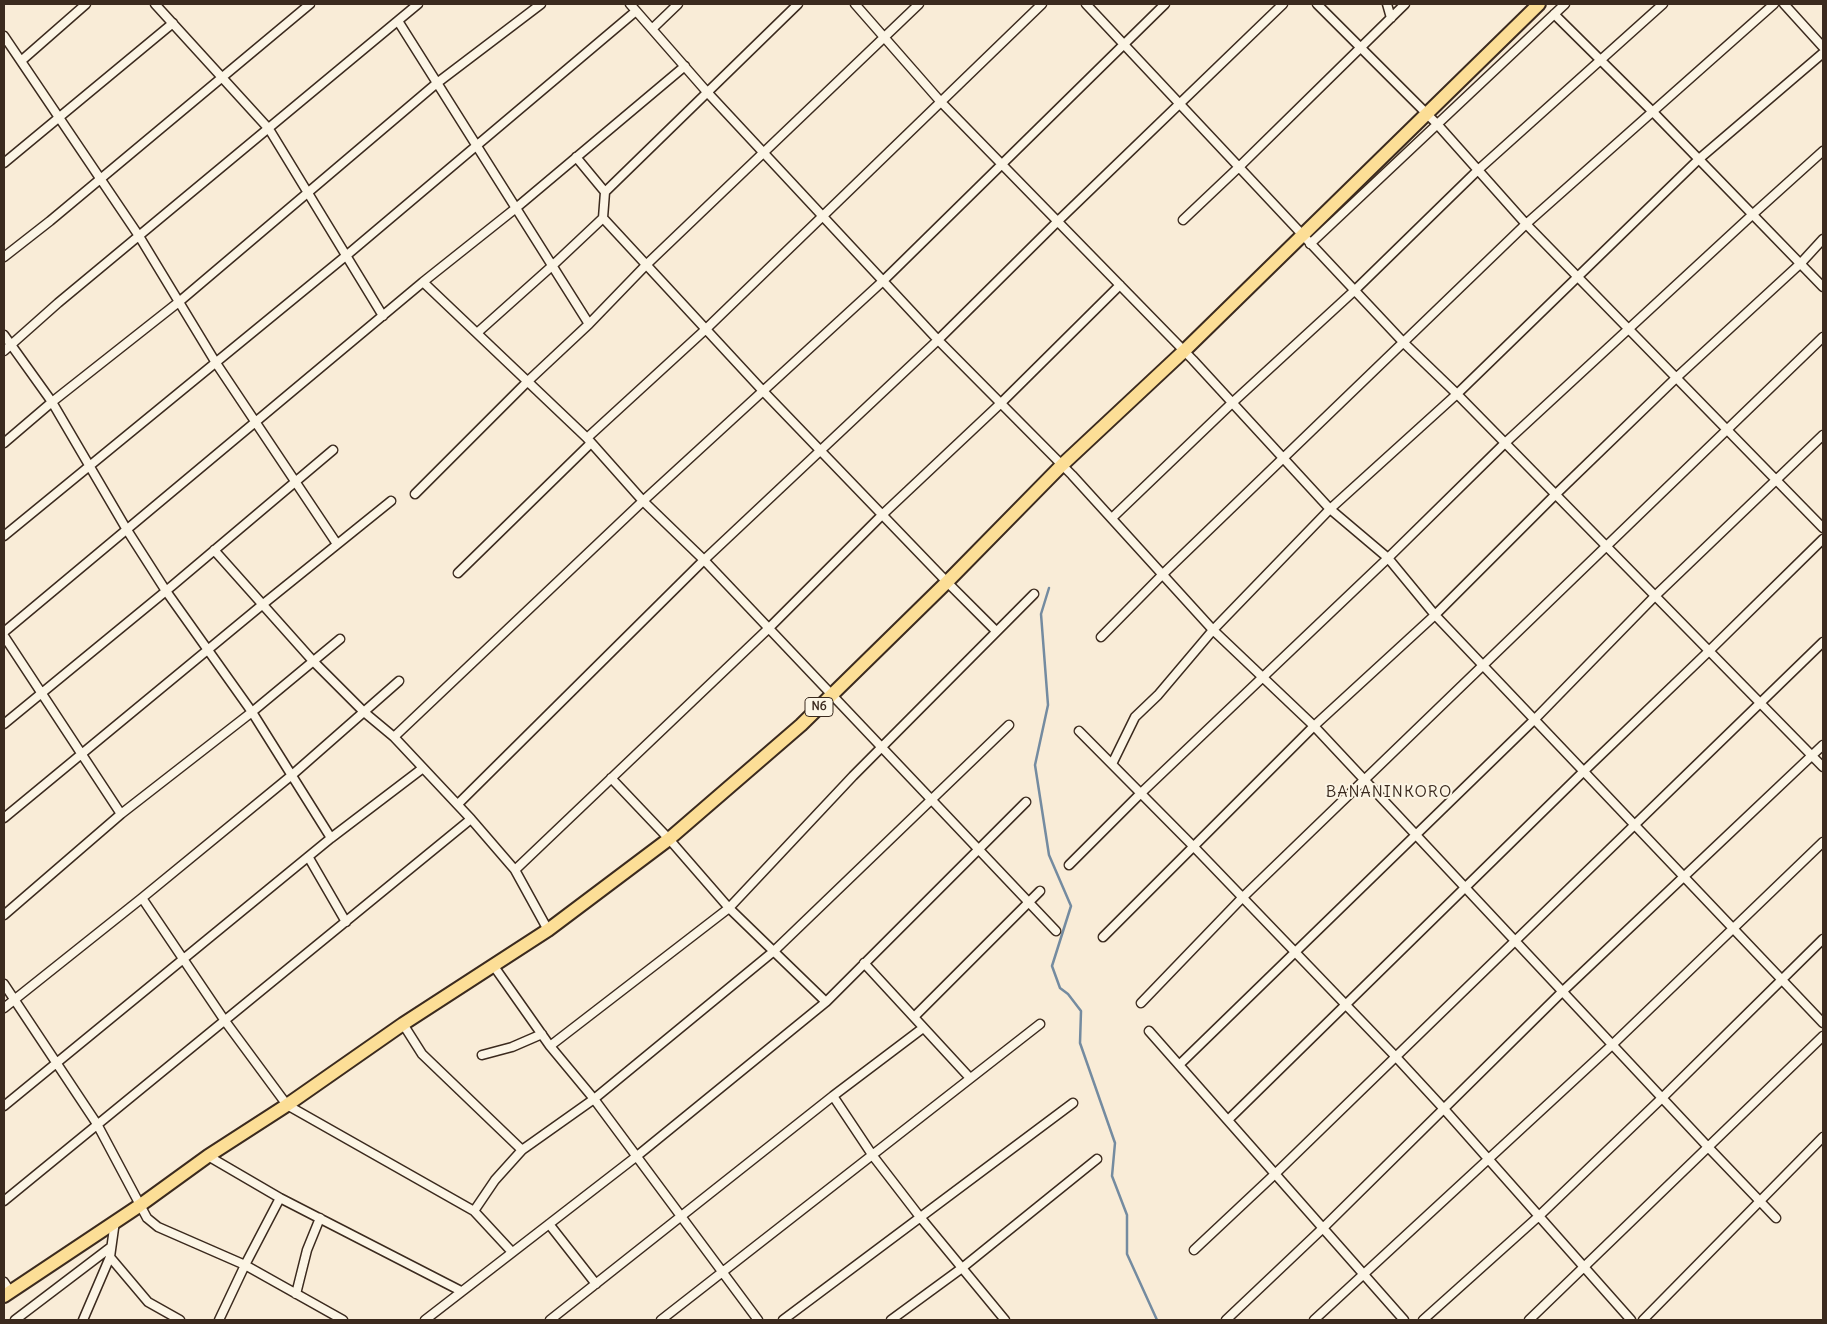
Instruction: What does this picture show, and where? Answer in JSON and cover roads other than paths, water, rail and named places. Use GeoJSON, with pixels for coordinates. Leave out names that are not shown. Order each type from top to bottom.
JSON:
{"type":"FeatureCollection","features":[{"type":"Feature","properties":{"kind":"highway","name":"N6"},"geometry":{"type":"LineString","coordinates":[[6,1290],[139,1206],[208,1156],[287,1105],[402,1024],[548,930],[669,839],[801,725],[947,582],[1062,465],[1307,239],[1426,113],[1539,4]]}},
{"type":"Feature","properties":{"kind":"street"},"geometry":{"type":"LineString","coordinates":[[21,61],[86,4]]}},
{"type":"Feature","properties":{"kind":"street"},"geometry":{"type":"LineString","coordinates":[[155,4],[269,129],[383,316]]}},
{"type":"Feature","properties":{"kind":"street"},"geometry":{"type":"LineString","coordinates":[[4,257],[50,221],[310,4]]}},
{"type":"Feature","properties":{"kind":"street"},"geometry":{"type":"LineString","coordinates":[[4,351],[58,303],[418,4]]}},
{"type":"Feature","properties":{"kind":"street"},"geometry":{"type":"LineString","coordinates":[[4,444],[52,402],[180,301],[437,83],[541,4]]}},
{"type":"Feature","properties":{"kind":"street"},"geometry":{"type":"LineString","coordinates":[[630,4],[708,92],[938,340],[1062,465],[1213,630],[1314,726],[1776,1218]]}},
{"type":"Feature","properties":{"kind":"street"},"geometry":{"type":"LineString","coordinates":[[652,29],[678,4]]}},
{"type":"Feature","properties":{"kind":"street"},"geometry":{"type":"LineString","coordinates":[[477,333],[603,218],[605,192],[798,4]]}},
{"type":"Feature","properties":{"kind":"street"},"geometry":{"type":"LineString","coordinates":[[855,4],[940,101],[1184,351],[1330,509],[1388,558],[1435,615],[1482,666],[1823,1023]]}},
{"type":"Feature","properties":{"kind":"street"},"geometry":{"type":"LineString","coordinates":[[415,494],[527,382],[589,324],[646,265],[919,4]]}},
{"type":"Feature","properties":{"kind":"street"},"geometry":{"type":"LineString","coordinates":[[458,573],[589,441],[1042,4]]}},
{"type":"Feature","properties":{"kind":"street"},"geometry":{"type":"LineString","coordinates":[[1086,4],[1404,343],[1506,443],[1823,767]]}},
{"type":"Feature","properties":{"kind":"street"},"geometry":{"type":"LineString","coordinates":[[394,737],[643,501],[883,281],[1165,4]]}},
{"type":"Feature","properties":{"kind":"street"},"geometry":{"type":"LineString","coordinates":[[458,804],[704,560],[938,340],[1179,103],[1283,4]]}},
{"type":"Feature","properties":{"kind":"street"},"geometry":{"type":"LineString","coordinates":[[1317,4],[1437,124],[1526,224],[1823,528]]}},
{"type":"Feature","properties":{"kind":"street"},"geometry":{"type":"LineString","coordinates":[[1387,4],[1391,18]]}},
{"type":"Feature","properties":{"kind":"street"},"geometry":{"type":"LineString","coordinates":[[1183,220],[1406,4]]}},
{"type":"Feature","properties":{"kind":"street"},"geometry":{"type":"LineString","coordinates":[[1307,239],[1437,124],[1565,4]]}},
{"type":"Feature","properties":{"kind":"street"},"geometry":{"type":"LineString","coordinates":[[1112,518],[1232,403],[1354,291],[1478,170],[1663,4]]}},
{"type":"Feature","properties":{"kind":"street"},"geometry":{"type":"LineString","coordinates":[[1101,637],[1163,574],[1526,224],[1774,4]]}},
{"type":"Feature","properties":{"kind":"street"},"geometry":{"type":"LineString","coordinates":[[1784,4],[1823,47]]}},
{"type":"Feature","properties":{"kind":"street"},"geometry":{"type":"LineString","coordinates":[[4,536],[347,255],[636,11]]}},
{"type":"Feature","properties":{"kind":"street"},"geometry":{"type":"LineString","coordinates":[[1554,14],[1653,112],[1823,287]]}},
{"type":"Feature","properties":{"kind":"street"},"geometry":{"type":"LineString","coordinates":[[398,21],[589,324]]}},
{"type":"Feature","properties":{"kind":"street"},"geometry":{"type":"LineString","coordinates":[[4,163],[173,23]]}},
{"type":"Feature","properties":{"kind":"street"},"geometry":{"type":"LineString","coordinates":[[4,36],[60,116],[139,236],[216,362],[337,544]]}},
{"type":"Feature","properties":{"kind":"street"},"geometry":{"type":"LineString","coordinates":[[1112,764],[1135,717],[1158,695],[1213,630],[1330,509],[1457,394],[1699,159],[1823,53]]}},
{"type":"Feature","properties":{"kind":"street"},"geometry":{"type":"LineString","coordinates":[[4,632],[685,66]]}},
{"type":"Feature","properties":{"kind":"street"},"geometry":{"type":"LineString","coordinates":[[1069,865],[1140,794],[1506,443],[1823,150]]}},
{"type":"Feature","properties":{"kind":"street"},"geometry":{"type":"LineString","coordinates":[[576,157],[605,192]]}},
{"type":"Feature","properties":{"kind":"street"},"geometry":{"type":"LineString","coordinates":[[603,218],[763,391],[947,582],[996,630]]}},
{"type":"Feature","properties":{"kind":"street"},"geometry":{"type":"LineString","coordinates":[[1103,937],[1314,726],[1435,615],[1676,377],[1800,263],[1823,239]]}},
{"type":"Feature","properties":{"kind":"street"},"geometry":{"type":"LineString","coordinates":[[423,282],[589,441],[643,501],[704,560],[977,850],[1056,931]]}},
{"type":"Feature","properties":{"kind":"street"},"geometry":{"type":"LineString","coordinates":[[515,870],[768,628],[882,515],[1000,404],[1120,285]]}},
{"type":"Feature","properties":{"kind":"street"},"geometry":{"type":"LineString","coordinates":[[4,335],[52,402],[127,530],[166,591],[252,712],[332,838]]}},
{"type":"Feature","properties":{"kind":"street"},"geometry":{"type":"LineString","coordinates":[[1141,1003],[1242,898],[1823,337]]}},
{"type":"Feature","properties":{"kind":"street"},"geometry":{"type":"LineString","coordinates":[[1179,1064],[1534,720],[1655,596],[1823,435]]}},
{"type":"Feature","properties":{"kind":"street"},"geometry":{"type":"LineString","coordinates":[[4,724],[333,450]]}},
{"type":"Feature","properties":{"kind":"street"},"geometry":{"type":"LineString","coordinates":[[4,818],[391,501]]}},
{"type":"Feature","properties":{"kind":"street"},"geometry":{"type":"LineString","coordinates":[[1228,1120],[1823,539]]}},
{"type":"Feature","properties":{"kind":"street"},"geometry":{"type":"LineString","coordinates":[[214,550],[313,661],[364,712],[394,737],[458,804],[515,870],[548,930]]}},
{"type":"Feature","properties":{"kind":"street"},"geometry":{"type":"LineString","coordinates":[[550,1046],[729,908],[881,748],[996,630],[1034,594]]}},
{"type":"Feature","properties":{"kind":"street"},"geometry":{"type":"LineString","coordinates":[[4,636],[121,814]]}},
{"type":"Feature","properties":{"kind":"street"},"geometry":{"type":"LineString","coordinates":[[4,915],[121,814],[252,712],[340,638]]}},
{"type":"Feature","properties":{"kind":"street"},"geometry":{"type":"LineString","coordinates":[[1194,1250],[1275,1174],[1823,642]]}},
{"type":"Feature","properties":{"kind":"street"},"geometry":{"type":"LineString","coordinates":[[4,1008],[292,775],[399,681]]}},
{"type":"Feature","properties":{"kind":"street"},"geometry":{"type":"LineString","coordinates":[[474,1211],[495,1180],[522,1150],[594,1099],[774,951],[1009,725]]}},
{"type":"Feature","properties":{"kind":"street"},"geometry":{"type":"LineString","coordinates":[[1080,731],[1396,1057],[1632,1320]]}},
{"type":"Feature","properties":{"kind":"street"},"geometry":{"type":"LineString","coordinates":[[1226,1320],[1322,1229],[1563,991],[1823,745]]}},
{"type":"Feature","properties":{"kind":"street"},"geometry":{"type":"LineString","coordinates":[[4,1106],[183,958],[332,838],[423,768]]}},
{"type":"Feature","properties":{"kind":"street"},"geometry":{"type":"LineString","coordinates":[[611,778],[669,839],[729,908],[826,1002]]}},
{"type":"Feature","properties":{"kind":"street"},"geometry":{"type":"LineString","coordinates":[[425,1320],[636,1156],[826,1002],[1026,802]]}},
{"type":"Feature","properties":{"kind":"street"},"geometry":{"type":"LineString","coordinates":[[4,1201],[471,819]]}},
{"type":"Feature","properties":{"kind":"street"},"geometry":{"type":"LineString","coordinates":[[1314,1320],[1612,1045],[1823,842]]}},
{"type":"Feature","properties":{"kind":"street"},"geometry":{"type":"LineString","coordinates":[[309,858],[346,922]]}},
{"type":"Feature","properties":{"kind":"street"},"geometry":{"type":"LineString","coordinates":[[914,1017],[1040,891]]}},
{"type":"Feature","properties":{"kind":"street"},"geometry":{"type":"LineString","coordinates":[[142,898],[225,1021],[287,1105],[474,1211],[512,1252]]}},
{"type":"Feature","properties":{"kind":"street"},"geometry":{"type":"LineString","coordinates":[[1423,1320],[1539,1216],[1823,939]]}},
{"type":"Feature","properties":{"kind":"street"},"geometry":{"type":"LineString","coordinates":[[864,963],[970,1078]]}},
{"type":"Feature","properties":{"kind":"street"},"geometry":{"type":"LineString","coordinates":[[493,964],[550,1046],[594,1099],[758,1320]]}},
{"type":"Feature","properties":{"kind":"street"},"geometry":{"type":"LineString","coordinates":[[4,984],[97,1124],[146,1218],[158,1226],[245,1265],[343,1320]]}},
{"type":"Feature","properties":{"kind":"street"},"geometry":{"type":"LineString","coordinates":[[402,1024],[422,1054],[522,1150]]}},
{"type":"Feature","properties":{"kind":"street"},"geometry":{"type":"LineString","coordinates":[[662,1320],[874,1156],[1040,1024]]}},
{"type":"Feature","properties":{"kind":"street"},"geometry":{"type":"LineString","coordinates":[[552,1320],[833,1096],[923,1028]]}},
{"type":"Feature","properties":{"kind":"street"},"geometry":{"type":"LineString","coordinates":[[1149,1031],[1404,1320]]}},
{"type":"Feature","properties":{"kind":"street"},"geometry":{"type":"LineString","coordinates":[[482,1055],[512,1048],[542,1034]]}},
{"type":"Feature","properties":{"kind":"street"},"geometry":{"type":"LineString","coordinates":[[1529,1320],[1823,1036]]}},
{"type":"Feature","properties":{"kind":"street"},"geometry":{"type":"LineString","coordinates":[[833,1096],[874,1156],[920,1217],[1005,1320]]}},
{"type":"Feature","properties":{"kind":"street"},"geometry":{"type":"LineString","coordinates":[[783,1320],[1073,1103]]}},
{"type":"Feature","properties":{"kind":"street"},"geometry":{"type":"LineString","coordinates":[[1643,1320],[1823,1137]]}},
{"type":"Feature","properties":{"kind":"street"},"geometry":{"type":"LineString","coordinates":[[208,1156],[280,1198],[461,1291]]}},
{"type":"Feature","properties":{"kind":"street"},"geometry":{"type":"LineString","coordinates":[[891,1320],[962,1268],[1097,1159]]}},
{"type":"Feature","properties":{"kind":"street"},"geometry":{"type":"LineString","coordinates":[[219,1320],[280,1198]]}},
{"type":"Feature","properties":{"kind":"street"},"geometry":{"type":"LineString","coordinates":[[296,1294],[307,1250],[320,1218]]}},
{"type":"Feature","properties":{"kind":"street"},"geometry":{"type":"LineString","coordinates":[[83,1320],[110,1257],[115,1221]]}},
{"type":"Feature","properties":{"kind":"street"},"geometry":{"type":"LineString","coordinates":[[549,1224],[596,1284]]}},
{"type":"Feature","properties":{"kind":"street"},"geometry":{"type":"LineString","coordinates":[[15,1320],[112,1247]]}},
{"type":"Feature","properties":{"kind":"street"},"geometry":{"type":"LineString","coordinates":[[110,1257],[148,1302],[180,1320]]}},
{"type":"Feature","properties":{"kind":"waterway"},"geometry":{"type":"LineString","coordinates":[[1049,588],[1041,614],[1048,705],[1035,765],[1049,855],[1071,906],[1052,966],[1060,988],[1068,994],[1081,1011],[1080,1043],[1115,1143],[1112,1176],[1127,1215],[1127,1254],[1157,1320]]}},
{"type":"Feature","properties":{"kind":"district","name":"BANANINKORO"},"geometry":{"type":"Point","coordinates":[1389,792]}}]}
